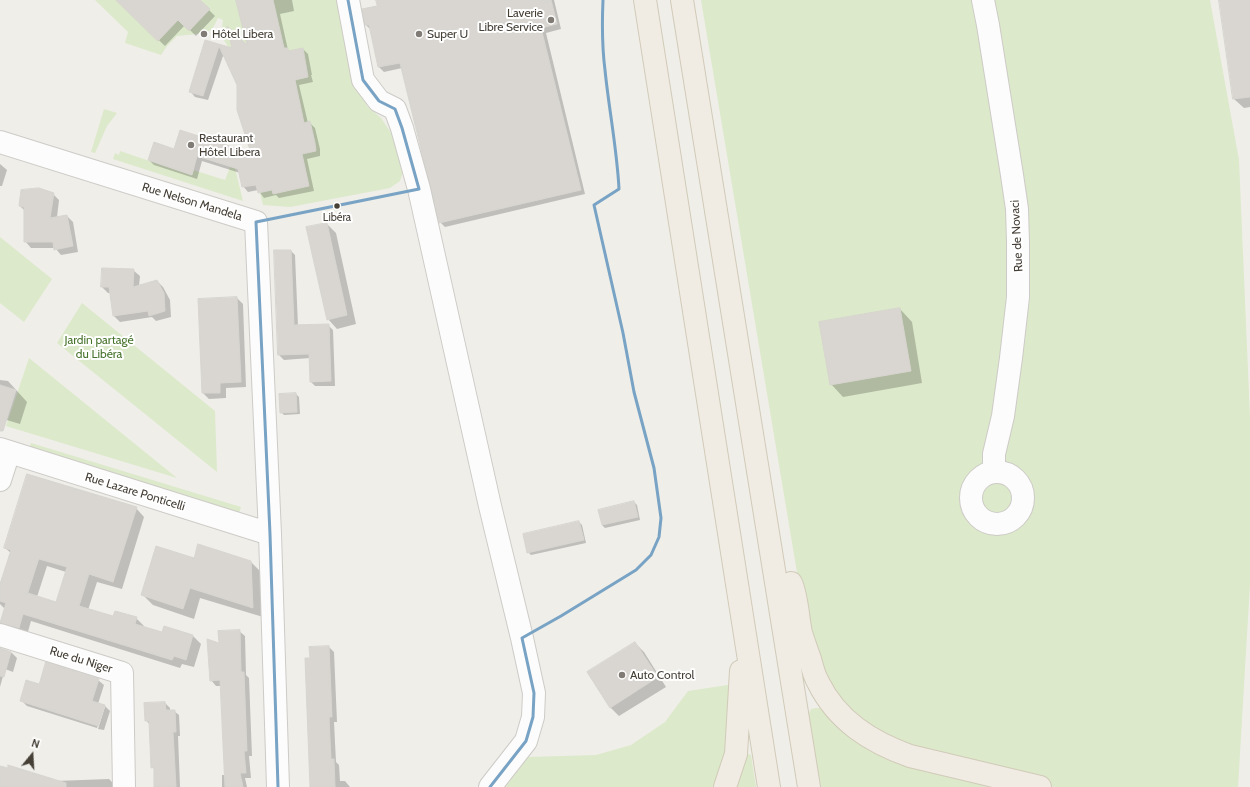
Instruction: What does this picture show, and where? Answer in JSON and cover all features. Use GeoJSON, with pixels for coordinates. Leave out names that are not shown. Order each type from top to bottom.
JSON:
{"type":"FeatureCollection","features":[{"type":"Feature","properties":{"kind":"main road"},"geometry":{"type":"LineString","coordinates":[[645,0],[769,787]]}},
{"type":"Feature","properties":{"kind":"main road"},"geometry":{"type":"LineString","coordinates":[[682,0],[809,787]]}},
{"type":"Feature","properties":{"kind":"main road"},"geometry":{"type":"LineString","coordinates":[[772,553],[792,584],[802,635],[817,681],[837,711],[852,726],[867,737],[890,749],[910,756],[1040,787]]}},
{"type":"Feature","properties":{"kind":"main road"},"geometry":{"type":"LineString","coordinates":[[725,787],[736,754],[739,713],[742,617]]}},
{"type":"Feature","properties":{"kind":"street"},"geometry":{"type":"LineString","coordinates":[[348,0],[363,80],[379,101],[395,109],[402,128],[418,189],[534,693],[533,717],[526,741],[490,787]]}},
{"type":"Feature","properties":{"kind":"street","name":"Rue de Novaci"},"geometry":{"type":"LineString","coordinates":[[983,0],[1017,209],[1018,242],[1018,297],[1012,358],[1003,416],[994,454],[994,472]]}},
{"type":"Feature","properties":{"kind":"street","name":"Rue Nelson Mandela"},"geometry":{"type":"LineString","coordinates":[[0,142],[256,222],[270,534],[278,787]]}},
{"type":"Feature","properties":{"kind":"street"},"geometry":{"type":"LineString","coordinates":[[0,480],[4,451]]}},
{"type":"Feature","properties":{"kind":"street","name":"Rue Lazare Ponticelli"},"geometry":{"type":"LineString","coordinates":[[4,451],[270,534]]}},
{"type":"Feature","properties":{"kind":"street","name":"Rue du Niger"},"geometry":{"type":"LineString","coordinates":[[0,635],[122,673],[124,787]]}},
{"type":"Feature","properties":{"kind":"green space"},"geometry":{"type":"Polygon","coordinates":[[[95,0],[337,0],[357,82],[367,106],[381,118],[396,140],[404,168],[400,181],[390,188],[290,207],[263,205],[260,193],[295,126],[302,123],[284,46],[230,50],[221,35],[223,20],[218,18],[212,30],[197,34],[177,36],[167,46],[161,55],[125,43],[128,32],[95,0]]]}},
{"type":"Feature","properties":{"kind":"green space"},"geometry":{"type":"Polygon","coordinates":[[[701,0],[1210,0],[1239,160],[1250,418],[1250,584],[1238,787],[821,787],[808,715],[811,709],[822,708],[806,626],[701,0]]]}},
{"type":"Feature","properties":{"kind":"green space"},"geometry":{"type":"Polygon","coordinates":[[[104,109],[117,113],[107,126],[95,153],[91,152],[104,109]]]}},
{"type":"Feature","properties":{"kind":"green space"},"geometry":{"type":"Polygon","coordinates":[[[120,151],[191,175],[193,170],[225,180],[230,167],[235,168],[243,201],[113,159],[115,153],[119,155],[120,151]]]}},
{"type":"Feature","properties":{"kind":"green space"},"geometry":{"type":"Polygon","coordinates":[[[0,237],[52,279],[24,322],[0,303],[0,237]]]}},
{"type":"Feature","properties":{"kind":"green space","name":"Jardin partagé du Libéra"},"geometry":{"type":"Polygon","coordinates":[[[82,303],[215,411],[217,472],[57,343],[82,303]]]}},
{"type":"Feature","properties":{"kind":"green space"},"geometry":{"type":"Polygon","coordinates":[[[29,358],[177,478],[6,426],[29,358]]]}},
{"type":"Feature","properties":{"kind":"green space"},"geometry":{"type":"Polygon","coordinates":[[[31,443],[241,507],[239,513],[29,449],[31,443]]]}},
{"type":"Feature","properties":{"kind":"green space"},"geometry":{"type":"Polygon","coordinates":[[[728,685],[731,710],[731,734],[713,787],[505,787],[528,757],[596,755],[631,745],[665,722],[688,691],[728,685]]]}},
{"type":"Feature","properties":{"kind":"green space"},"geometry":{"type":"Polygon","coordinates":[[[746,753],[751,755],[756,787],[734,787],[746,753]]]}},
{"type":"Feature","properties":{"kind":"building"},"geometry":{"type":"Polygon","coordinates":[[[116,0],[200,0],[210,9],[189,31],[178,20],[158,41],[116,0]]]}},
{"type":"Feature","properties":{"kind":"building"},"geometry":{"type":"Polygon","coordinates":[[[236,0],[273,0],[284,48],[288,48],[288,51],[303,48],[308,77],[295,80],[304,123],[310,121],[315,143],[316,151],[302,154],[309,186],[273,194],[272,190],[258,193],[256,185],[242,187],[238,169],[197,156],[192,175],[148,160],[154,142],[174,149],[180,130],[251,153],[237,110],[237,85],[219,46],[203,96],[189,92],[205,40],[232,48],[227,26],[247,45],[236,0]]]}},
{"type":"Feature","properties":{"kind":"building"},"geometry":{"type":"Polygon","coordinates":[[[376,0],[551,0],[557,24],[541,28],[581,190],[439,223],[400,63],[378,67],[369,25],[365,25],[362,9],[377,6],[376,0]]]}},
{"type":"Feature","properties":{"kind":"building"},"geometry":{"type":"Polygon","coordinates":[[[1219,0],[1250,0],[1250,97],[1233,99],[1219,0]]]}},
{"type":"Feature","properties":{"kind":"building"},"geometry":{"type":"Polygon","coordinates":[[[39,188],[54,193],[50,218],[67,215],[73,246],[54,250],[53,242],[24,242],[24,207],[19,206],[21,190],[39,188]]]}},
{"type":"Feature","properties":{"kind":"building"},"geometry":{"type":"Polygon","coordinates":[[[327,223],[347,315],[327,320],[306,227],[327,223]]]}},
{"type":"Feature","properties":{"kind":"building"},"geometry":{"type":"Polygon","coordinates":[[[274,250],[291,250],[294,325],[329,324],[331,381],[310,382],[309,354],[278,355],[274,250]]]}},
{"type":"Feature","properties":{"kind":"building"},"geometry":{"type":"Polygon","coordinates":[[[102,268],[134,269],[133,287],[157,280],[164,293],[165,311],[149,316],[148,311],[113,316],[109,287],[101,287],[102,268]]]}},
{"type":"Feature","properties":{"kind":"building"},"geometry":{"type":"Polygon","coordinates":[[[237,297],[241,382],[220,383],[220,393],[202,393],[198,299],[237,297]]]}},
{"type":"Feature","properties":{"kind":"building"},"geometry":{"type":"Polygon","coordinates":[[[900,308],[911,371],[830,385],[819,322],[900,308]]]}},
{"type":"Feature","properties":{"kind":"building"},"geometry":{"type":"Polygon","coordinates":[[[0,385],[16,390],[3,431],[0,431],[0,385]]]}},
{"type":"Feature","properties":{"kind":"building"},"geometry":{"type":"Polygon","coordinates":[[[296,393],[297,412],[280,413],[279,394],[296,393]]]}},
{"type":"Feature","properties":{"kind":"building"},"geometry":{"type":"Polygon","coordinates":[[[27,474],[137,507],[113,582],[89,574],[79,606],[113,616],[115,611],[137,617],[135,624],[162,632],[164,626],[193,635],[186,660],[174,656],[172,660],[23,614],[19,628],[0,623],[6,603],[0,601],[0,584],[11,550],[4,548],[27,474]],[[39,559],[28,593],[56,602],[67,567],[39,559]]]}},
{"type":"Feature","properties":{"kind":"building"},"geometry":{"type":"Polygon","coordinates":[[[634,501],[638,517],[602,525],[598,510],[634,501]]]}},
{"type":"Feature","properties":{"kind":"building"},"geometry":{"type":"Polygon","coordinates":[[[579,521],[584,540],[527,553],[523,534],[579,521]]]}},
{"type":"Feature","properties":{"kind":"building"},"geometry":{"type":"Polygon","coordinates":[[[198,544],[251,561],[253,608],[190,588],[183,609],[141,595],[156,546],[194,558],[198,544]]]}},
{"type":"Feature","properties":{"kind":"building"},"geometry":{"type":"Polygon","coordinates":[[[240,630],[241,672],[244,672],[247,751],[244,751],[246,773],[240,773],[243,787],[225,787],[220,680],[210,681],[207,639],[219,643],[218,631],[240,630]]]}},
{"type":"Feature","properties":{"kind":"building","name":"Auto Control"},"geometry":{"type":"Polygon","coordinates":[[[635,642],[658,677],[610,708],[587,672],[635,642]]]}},
{"type":"Feature","properties":{"kind":"building"},"geometry":{"type":"Polygon","coordinates":[[[329,646],[332,717],[329,717],[331,759],[334,759],[335,787],[310,787],[305,658],[310,658],[309,647],[329,646]]]}},
{"type":"Feature","properties":{"kind":"building"},"geometry":{"type":"Polygon","coordinates":[[[0,648],[11,652],[4,677],[0,676],[0,648]]]}},
{"type":"Feature","properties":{"kind":"building"},"geometry":{"type":"Polygon","coordinates":[[[46,662],[99,679],[92,701],[105,705],[98,726],[20,701],[26,680],[39,684],[46,662]]]}},
{"type":"Feature","properties":{"kind":"building"},"geometry":{"type":"Polygon","coordinates":[[[165,702],[166,710],[175,710],[176,732],[173,732],[176,787],[154,787],[154,767],[151,768],[149,721],[145,721],[144,703],[165,702]]]}},
{"type":"Feature","properties":{"kind":"building"},"geometry":{"type":"Polygon","coordinates":[[[8,765],[66,783],[66,787],[0,787],[0,766],[8,768],[8,765]]]}},
{"type":"Feature","properties":{"kind":"transit line"},"geometry":{"type":"LineString","coordinates":[[278,787],[270,534],[256,222],[419,189],[402,128],[395,109],[379,101],[363,80],[348,0]]}},
{"type":"Feature","properties":{"kind":"transit line"},"geometry":{"type":"LineString","coordinates":[[490,787],[526,741],[533,717],[534,693],[522,638],[636,570],[651,555],[659,537],[661,518],[654,468],[634,392],[623,333],[594,205],[619,189],[617,159],[604,61],[602,35],[603,0]]}},
{"type":"Feature","properties":{"kind":"place","name":"Laverie Libre Service"},"geometry":{"type":"Point","coordinates":[551,20]}},
{"type":"Feature","properties":{"kind":"place","name":"Hôtel Libera"},"geometry":{"type":"Point","coordinates":[204,34]}},
{"type":"Feature","properties":{"kind":"place","name":"Super U"},"geometry":{"type":"Point","coordinates":[419,34]}},
{"type":"Feature","properties":{"kind":"place","name":"Restaurant Hôtel Libera"},"geometry":{"type":"Point","coordinates":[191,145]}},
{"type":"Feature","properties":{"kind":"place","name":"Libéra"},"geometry":{"type":"Point","coordinates":[337,206]}},
{"type":"Feature","properties":{"kind":"place","name":"Auto Control"},"geometry":{"type":"Point","coordinates":[622,675]}}]}
